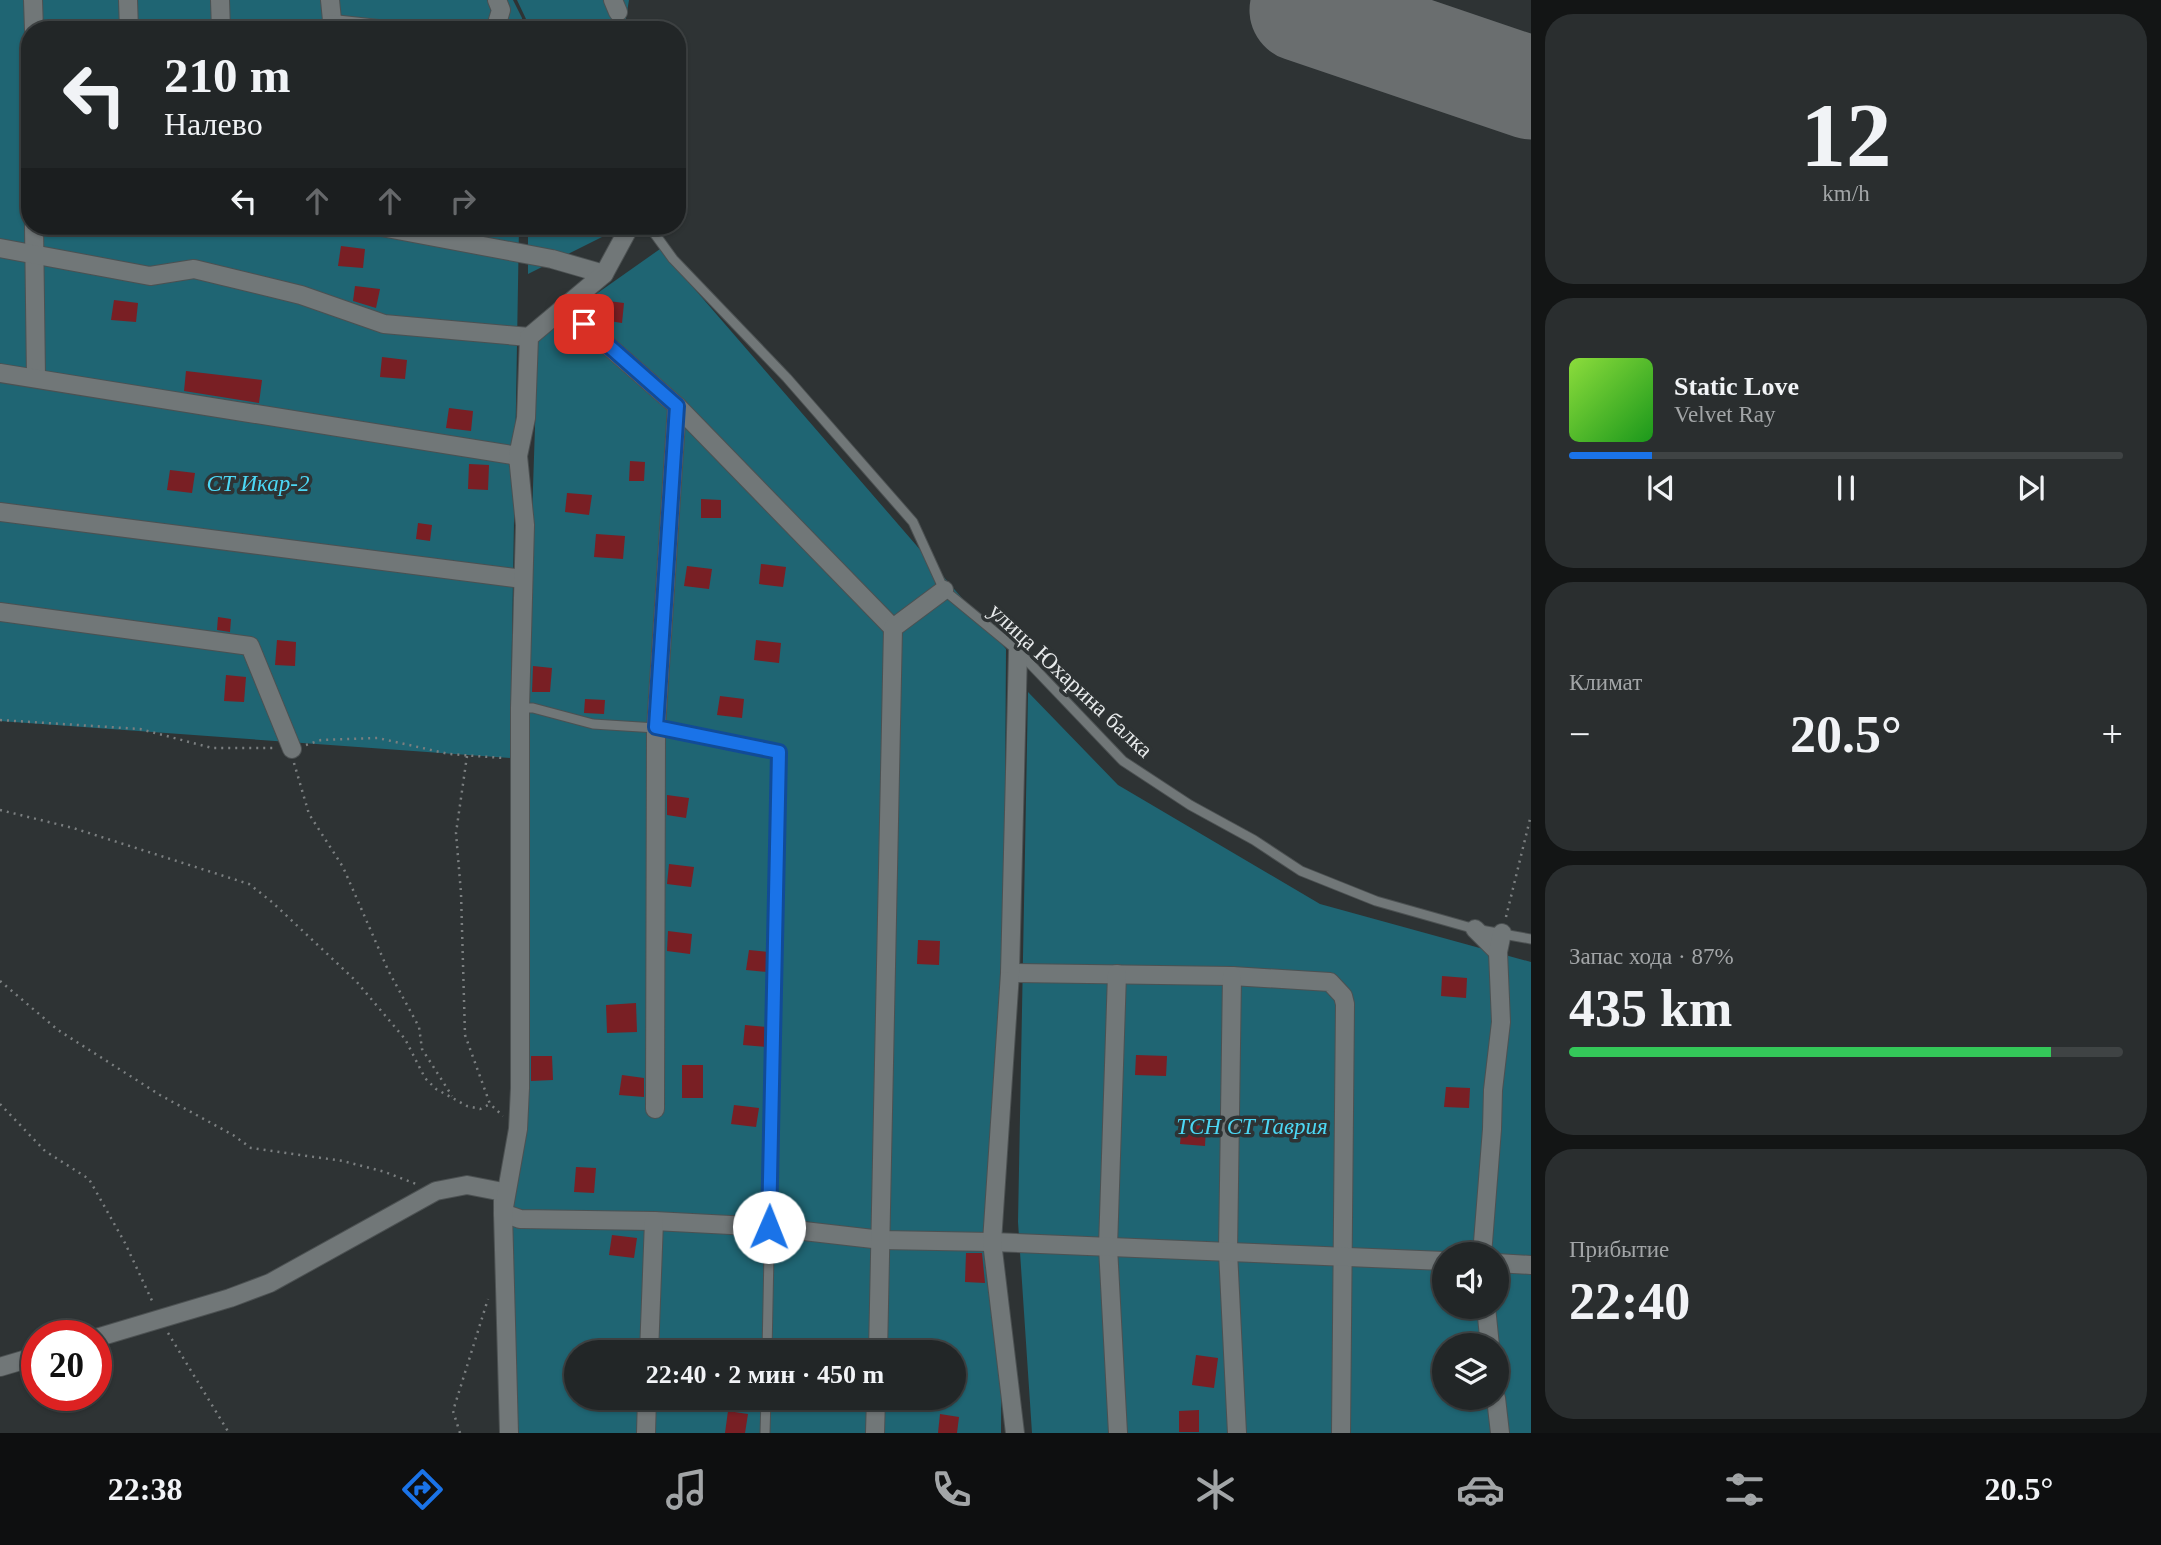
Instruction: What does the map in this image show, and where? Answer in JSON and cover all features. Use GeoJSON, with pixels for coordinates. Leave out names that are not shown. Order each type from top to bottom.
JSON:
{"type":"FeatureCollection","features":[{"type":"Feature","properties":{"kind":"street"},"geometry":{"type":"LineString","coordinates":[[33,0],[34,21]]}},
{"type":"Feature","properties":{"kind":"street"},"geometry":{"type":"LineString","coordinates":[[128,0],[129,21]]}},
{"type":"Feature","properties":{"kind":"street"},"geometry":{"type":"LineString","coordinates":[[220,0],[221,21]]}},
{"type":"Feature","properties":{"kind":"street"},"geometry":{"type":"LineString","coordinates":[[330,0],[332,21]]}},
{"type":"Feature","properties":{"kind":"street"},"geometry":{"type":"LineString","coordinates":[[498,0],[501,10],[498,21]]}},
{"type":"Feature","properties":{"kind":"street"},"geometry":{"type":"LineString","coordinates":[[34,235],[36,378]]}},
{"type":"Feature","properties":{"kind":"street"},"geometry":{"type":"LineString","coordinates":[[424,235],[552,259],[604,274]]}},
{"type":"Feature","properties":{"kind":"street"},"geometry":{"type":"LineString","coordinates":[[0,248],[150,276],[194,269],[301,295],[384,324],[529,337],[604,274],[626,235]]}},
{"type":"Feature","properties":{"kind":"street"},"geometry":{"type":"LineString","coordinates":[[565,308],[677,406],[893,628],[878,1340]]}},
{"type":"Feature","properties":{"kind":"street"},"geometry":{"type":"LineString","coordinates":[[503,1213],[518,1129],[521,997],[520,708],[525,524],[518,456],[526,418],[529,337]]}},
{"type":"Feature","properties":{"kind":"street"},"geometry":{"type":"LineString","coordinates":[[0,373],[518,456]]}},
{"type":"Feature","properties":{"kind":"street"},"geometry":{"type":"LineString","coordinates":[[655,1109],[656,727],[677,406]]}},
{"type":"Feature","properties":{"kind":"street"},"geometry":{"type":"LineString","coordinates":[[0,512],[523,579]]}},
{"type":"Feature","properties":{"kind":"street"},"geometry":{"type":"LineString","coordinates":[[893,628],[944,590]]}},
{"type":"Feature","properties":{"kind":"street"},"geometry":{"type":"LineString","coordinates":[[0,612],[250,646],[292,749]]}},
{"type":"Feature","properties":{"kind":"street"},"geometry":{"type":"LineString","coordinates":[[1015,1433],[992,1242],[1010,973],[1018,651]]}},
{"type":"Feature","properties":{"kind":"street"},"geometry":{"type":"LineString","coordinates":[[1475,929],[1497,952]]}},
{"type":"Feature","properties":{"kind":"street"},"geometry":{"type":"LineString","coordinates":[[1483,1242],[1493,1090],[1501,1022],[1497,952],[1502,933]]}},
{"type":"Feature","properties":{"kind":"street"},"geometry":{"type":"LineString","coordinates":[[1010,973],[1232,976],[1330,982],[1342,996],[1345,1004],[1341,1433]]}},
{"type":"Feature","properties":{"kind":"street"},"geometry":{"type":"LineString","coordinates":[[1117,974],[1108,1247],[1118,1433]]}},
{"type":"Feature","properties":{"kind":"street"},"geometry":{"type":"LineString","coordinates":[[1232,976],[1228,1252],[1237,1433]]}},
{"type":"Feature","properties":{"kind":"street"},"geometry":{"type":"LineString","coordinates":[[112,1333],[230,1298],[270,1283],[436,1191],[467,1185],[503,1192],[509,1433]]}},
{"type":"Feature","properties":{"kind":"street"},"geometry":{"type":"LineString","coordinates":[[503,1213],[520,1219],[654,1221],[769,1227],[882,1240],[1432,1260]]}},
{"type":"Feature","properties":{"kind":"street"},"geometry":{"type":"LineString","coordinates":[[649,1340],[654,1221]]}},
{"type":"Feature","properties":{"kind":"street"},"geometry":{"type":"LineString","coordinates":[[1509,1264],[1531,1265]]}},
{"type":"Feature","properties":{"kind":"street"},"geometry":{"type":"LineString","coordinates":[[0,1367],[21,1361]]}},
{"type":"Feature","properties":{"kind":"street"},"geometry":{"type":"LineString","coordinates":[[646,1433],[647,1410]]}},
{"type":"Feature","properties":{"kind":"street"},"geometry":{"type":"LineString","coordinates":[[875,1433],[876,1410]]}},
{"type":"Feature","properties":{"kind":"street"},"geometry":{"type":"LineString","coordinates":[[1497,1410],[1500,1433]]}},
{"type":"Feature","properties":{"kind":"lane","name":"улица Юхарина балка"},"geometry":{"type":"LineString","coordinates":[[656,235],[673,259],[787,378],[913,522],[944,590],[1018,651],[1123,761],[1190,805],[1301,871],[1376,901],[1475,929],[1531,939]]}},
{"type":"Feature","properties":{"kind":"lane"},"geometry":{"type":"LineString","coordinates":[[520,708],[533,708],[593,724],[656,727],[779,752],[767,1340]]}},
{"type":"Feature","properties":{"kind":"lane"},"geometry":{"type":"LineString","coordinates":[[765,1433],[766,1410]]}},
{"type":"Feature","properties":{"kind":"path"},"geometry":{"type":"LineString","coordinates":[[0,720],[140,729],[212,748],[292,749],[321,740],[378,738],[449,754],[520,758]]}},
{"type":"Feature","properties":{"kind":"path"},"geometry":{"type":"LineString","coordinates":[[292,749],[296,776],[309,814],[343,867],[388,970],[419,1027],[422,1049],[454,1099]]}},
{"type":"Feature","properties":{"kind":"path"},"geometry":{"type":"LineString","coordinates":[[467,755],[456,833],[461,893],[465,1035],[490,1104],[518,1129]]}},
{"type":"Feature","properties":{"kind":"path"},"geometry":{"type":"LineString","coordinates":[[0,810],[74,828],[249,884],[272,902],[356,981],[405,1038],[425,1078],[436,1089],[467,1106],[480,1109],[490,1104]]}},
{"type":"Feature","properties":{"kind":"path"},"geometry":{"type":"LineString","coordinates":[[1502,933],[1531,814]]}},
{"type":"Feature","properties":{"kind":"path"},"geometry":{"type":"LineString","coordinates":[[0,981],[58,1030],[160,1095],[233,1135],[251,1148],[343,1161],[385,1172],[436,1191]]}},
{"type":"Feature","properties":{"kind":"path"},"geometry":{"type":"LineString","coordinates":[[0,1104],[45,1151],[89,1179],[125,1243],[161,1319],[229,1433]]}},
{"type":"Feature","properties":{"kind":"path"},"geometry":{"type":"LineString","coordinates":[[460,1433],[453,1411],[489,1297]]}},
{"type":"Feature","properties":{"kind":"green space","name":"СТ Икар-2"},"geometry":{"type":"Polygon","coordinates":[[[0,0],[513,0],[522,21],[21,21],[21,235],[519,235],[510,758],[0,721],[0,0]]]}},
{"type":"Feature","properties":{"kind":"green space"},"geometry":{"type":"Polygon","coordinates":[[[517,0],[629,0],[626,21],[526,19],[517,0]]]}},
{"type":"Feature","properties":{"kind":"green space"},"geometry":{"type":"Polygon","coordinates":[[[528,235],[606,235],[528,274],[528,235]]]}},
{"type":"Feature","properties":{"kind":"green space"},"geometry":{"type":"Polygon","coordinates":[[[660,249],[1006,649],[1001,1433],[502,1433],[538,335],[660,249]]]}},
{"type":"Feature","properties":{"kind":"green space","name":"ТСН СТ Таврия"},"geometry":{"type":"Polygon","coordinates":[[[1028,692],[1118,785],[1320,904],[1531,962],[1531,1433],[1032,1433],[1018,1222],[1028,692]]]}},
{"type":"Feature","properties":{"kind":"building"},"geometry":{"type":"Polygon","coordinates":[[[341,246],[365,249],[363,268],[338,266],[341,246]]]}},
{"type":"Feature","properties":{"kind":"building"},"geometry":{"type":"Polygon","coordinates":[[[355,286],[380,289],[376,308],[353,301],[355,286]]]}},
{"type":"Feature","properties":{"kind":"building"},"geometry":{"type":"Polygon","coordinates":[[[114,300],[138,303],[136,322],[111,320],[114,300]]]}},
{"type":"Feature","properties":{"kind":"building"},"geometry":{"type":"Polygon","coordinates":[[[600,300],[624,303],[622,323],[597,319],[600,300]]]}},
{"type":"Feature","properties":{"kind":"building"},"geometry":{"type":"Polygon","coordinates":[[[382,357],[407,360],[405,379],[380,377],[382,357]]]}},
{"type":"Feature","properties":{"kind":"building"},"geometry":{"type":"Polygon","coordinates":[[[186,371],[262,380],[259,403],[184,391],[186,371]]]}},
{"type":"Feature","properties":{"kind":"building"},"geometry":{"type":"Polygon","coordinates":[[[449,408],[473,411],[471,431],[446,428],[449,408]]]}},
{"type":"Feature","properties":{"kind":"building"},"geometry":{"type":"Polygon","coordinates":[[[630,461],[645,462],[644,481],[629,481],[630,461]]]}},
{"type":"Feature","properties":{"kind":"building"},"geometry":{"type":"Polygon","coordinates":[[[469,464],[489,465],[488,490],[468,489],[469,464]]]}},
{"type":"Feature","properties":{"kind":"building"},"geometry":{"type":"Polygon","coordinates":[[[170,470],[195,473],[192,493],[167,490],[170,470]]]}},
{"type":"Feature","properties":{"kind":"building"},"geometry":{"type":"Polygon","coordinates":[[[567,493],[592,495],[589,515],[565,512],[567,493]]]}},
{"type":"Feature","properties":{"kind":"building"},"geometry":{"type":"Polygon","coordinates":[[[701,499],[721,500],[721,518],[701,518],[701,499]]]}},
{"type":"Feature","properties":{"kind":"building"},"geometry":{"type":"Polygon","coordinates":[[[418,523],[432,525],[430,541],[416,539],[418,523]]]}},
{"type":"Feature","properties":{"kind":"building"},"geometry":{"type":"Polygon","coordinates":[[[596,534],[625,536],[623,559],[594,557],[596,534]]]}},
{"type":"Feature","properties":{"kind":"building"},"geometry":{"type":"Polygon","coordinates":[[[761,564],[786,567],[783,587],[759,584],[761,564]]]}},
{"type":"Feature","properties":{"kind":"building"},"geometry":{"type":"Polygon","coordinates":[[[687,566],[712,569],[709,589],[684,586],[687,566]]]}},
{"type":"Feature","properties":{"kind":"building"},"geometry":{"type":"Polygon","coordinates":[[[218,617],[231,619],[230,632],[217,630],[218,617]]]}},
{"type":"Feature","properties":{"kind":"building"},"geometry":{"type":"Polygon","coordinates":[[[277,640],[296,642],[295,666],[275,665],[277,640]]]}},
{"type":"Feature","properties":{"kind":"building"},"geometry":{"type":"Polygon","coordinates":[[[756,640],[781,643],[779,663],[754,660],[756,640]]]}},
{"type":"Feature","properties":{"kind":"building"},"geometry":{"type":"Polygon","coordinates":[[[533,666],[552,668],[550,692],[532,692],[533,666]]]}},
{"type":"Feature","properties":{"kind":"building"},"geometry":{"type":"Polygon","coordinates":[[[226,675],[246,677],[244,702],[224,701],[226,675]]]}},
{"type":"Feature","properties":{"kind":"building"},"geometry":{"type":"Polygon","coordinates":[[[720,696],[744,699],[742,718],[717,715],[720,696]]]}},
{"type":"Feature","properties":{"kind":"building"},"geometry":{"type":"Polygon","coordinates":[[[585,699],[605,700],[604,714],[584,713],[585,699]]]}},
{"type":"Feature","properties":{"kind":"building"},"geometry":{"type":"Polygon","coordinates":[[[667,795],[689,798],[686,818],[667,815],[667,795]]]}},
{"type":"Feature","properties":{"kind":"building"},"geometry":{"type":"Polygon","coordinates":[[[669,864],[694,867],[691,887],[667,884],[669,864]]]}},
{"type":"Feature","properties":{"kind":"building"},"geometry":{"type":"Polygon","coordinates":[[[668,931],[692,934],[690,954],[667,951],[668,931]]]}},
{"type":"Feature","properties":{"kind":"building"},"geometry":{"type":"Polygon","coordinates":[[[918,940],[940,941],[939,965],[917,964],[918,940]]]}},
{"type":"Feature","properties":{"kind":"building"},"geometry":{"type":"Polygon","coordinates":[[[749,950],[768,952],[768,972],[746,970],[749,950]]]}},
{"type":"Feature","properties":{"kind":"building"},"geometry":{"type":"Polygon","coordinates":[[[1442,976],[1467,978],[1466,998],[1441,996],[1442,976]]]}},
{"type":"Feature","properties":{"kind":"building"},"geometry":{"type":"Polygon","coordinates":[[[636,1003],[637,1032],[607,1033],[606,1005],[636,1003]]]}},
{"type":"Feature","properties":{"kind":"building"},"geometry":{"type":"Polygon","coordinates":[[[745,1025],[766,1027],[766,1047],[743,1045],[745,1025]]]}},
{"type":"Feature","properties":{"kind":"building"},"geometry":{"type":"Polygon","coordinates":[[[1136,1055],[1167,1056],[1166,1076],[1135,1075],[1136,1055]]]}},
{"type":"Feature","properties":{"kind":"building"},"geometry":{"type":"Polygon","coordinates":[[[531,1056],[552,1056],[553,1080],[531,1081],[531,1056]]]}},
{"type":"Feature","properties":{"kind":"building"},"geometry":{"type":"Polygon","coordinates":[[[682,1065],[703,1065],[703,1098],[682,1098],[682,1065]]]}},
{"type":"Feature","properties":{"kind":"building"},"geometry":{"type":"Polygon","coordinates":[[[622,1075],[644,1078],[644,1097],[619,1095],[622,1075]]]}},
{"type":"Feature","properties":{"kind":"building"},"geometry":{"type":"Polygon","coordinates":[[[1446,1087],[1470,1088],[1469,1108],[1444,1107],[1446,1087]]]}},
{"type":"Feature","properties":{"kind":"building"},"geometry":{"type":"Polygon","coordinates":[[[734,1105],[759,1108],[756,1127],[731,1124],[734,1105]]]}},
{"type":"Feature","properties":{"kind":"building"},"geometry":{"type":"Polygon","coordinates":[[[1182,1124],[1206,1126],[1205,1146],[1180,1144],[1182,1124]]]}},
{"type":"Feature","properties":{"kind":"building"},"geometry":{"type":"Polygon","coordinates":[[[576,1167],[596,1168],[594,1193],[574,1192],[576,1167]]]}},
{"type":"Feature","properties":{"kind":"building"},"geometry":{"type":"Polygon","coordinates":[[[612,1235],[637,1238],[634,1258],[609,1255],[612,1235]]]}},
{"type":"Feature","properties":{"kind":"building"},"geometry":{"type":"Polygon","coordinates":[[[966,1253],[982,1253],[985,1283],[965,1282],[966,1253]]]}},
{"type":"Feature","properties":{"kind":"building"},"geometry":{"type":"Polygon","coordinates":[[[1196,1355],[1218,1358],[1214,1388],[1192,1385],[1196,1355]]]}},
{"type":"Feature","properties":{"kind":"building"},"geometry":{"type":"Polygon","coordinates":[[[1199,1410],[1199,1432],[1179,1432],[1179,1411],[1199,1410]]]}},
{"type":"Feature","properties":{"kind":"building"},"geometry":{"type":"Polygon","coordinates":[[[728,1411],[748,1414],[745,1433],[725,1433],[728,1411]]]}},
{"type":"Feature","properties":{"kind":"building"},"geometry":{"type":"Polygon","coordinates":[[[940,1414],[959,1417],[957,1433],[938,1433],[940,1414]]]}},
{"type":"Feature","properties":{"kind":"runway"},"geometry":{"type":"LineString","coordinates":[[1301,10],[1531,88]]}},
{"type":"Feature","properties":{"kind":"route"},"geometry":{"type":"LineString","coordinates":[[584,324],[677,406],[656,727],[779,752],[769,1227]]}}]}
